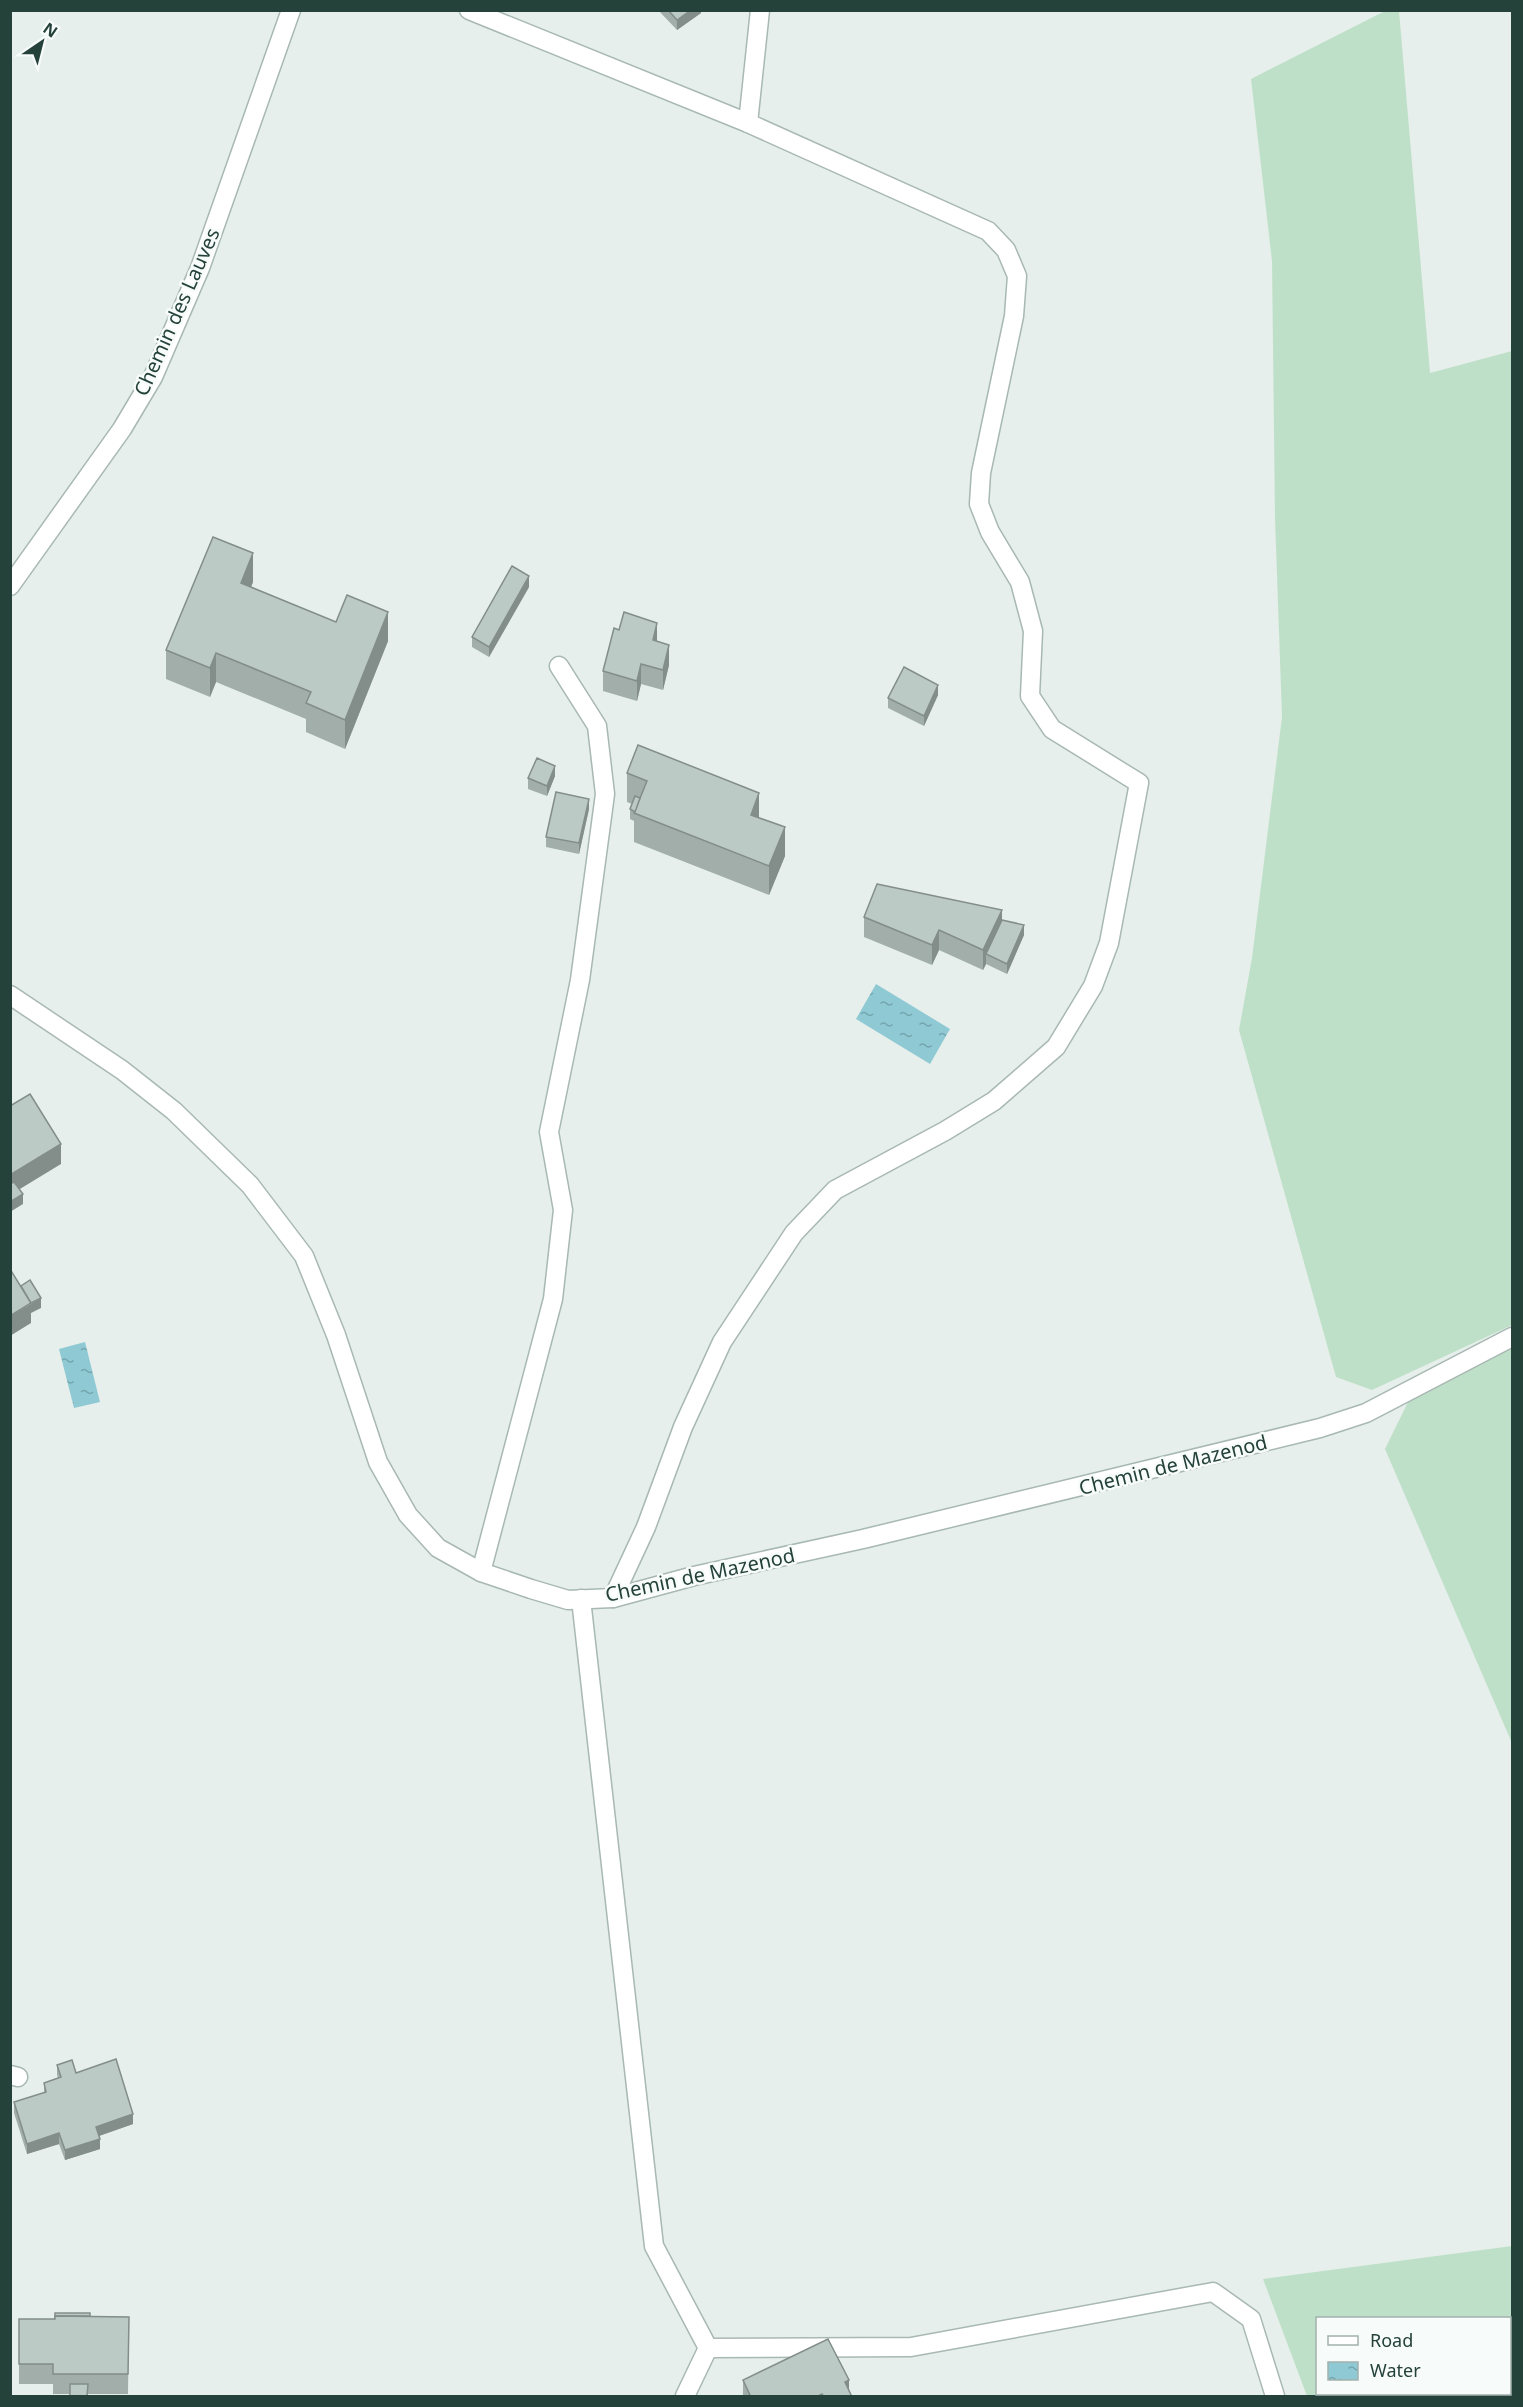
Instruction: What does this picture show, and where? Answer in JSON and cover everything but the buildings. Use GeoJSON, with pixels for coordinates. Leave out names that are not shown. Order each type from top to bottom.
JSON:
{"type":"FeatureCollection","features":[{"type":"Feature","properties":{"kind":"street","name":"Chemin des Lauves"},"geometry":{"type":"LineString","coordinates":[[10,586],[122,429],[153,377],[200,268],[291,10]]}},
{"type":"Feature","properties":{"kind":"street"},"geometry":{"type":"LineString","coordinates":[[469,10],[748,123],[988,231],[1006,250],[1017,276],[1014,316],[981,473],[980,504],[990,532],[1020,582],[1034,631],[1030,696],[1052,729],[1139,783],[1109,943],[1093,986],[1056,1047],[994,1101],[945,1131],[835,1190],[794,1233],[722,1342],[683,1427],[646,1527],[613,1598]]}},
{"type":"Feature","properties":{"kind":"street"},"geometry":{"type":"LineString","coordinates":[[748,123],[760,10]]}},
{"type":"Feature","properties":{"kind":"street"},"geometry":{"type":"LineString","coordinates":[[482,1572],[553,1299],[563,1210],[549,1132],[580,980],[605,794],[597,726],[559,666]]}},
{"type":"Feature","properties":{"kind":"street","name":"Chemin de Mazenod"},"geometry":{"type":"LineString","coordinates":[[10,995],[122,1070],[165,1104],[250,1185],[304,1256],[336,1335],[378,1462],[408,1515],[438,1548],[482,1572],[568,1600],[613,1598],[694,1576],[863,1539],[1320,1428],[1366,1413],[1512,1337]]}},
{"type":"Feature","properties":{"kind":"street"},"geometry":{"type":"LineString","coordinates":[[581,1599],[654,2246],[708,2348]]}},
{"type":"Feature","properties":{"kind":"street"},"geometry":{"type":"LineString","coordinates":[[708,2348],[911,2347],[1213,2292],[1251,2319],[1275,2397]]}},
{"type":"Feature","properties":{"kind":"street"},"geometry":{"type":"LineString","coordinates":[[685,2397],[708,2348]]}},
{"type":"Feature","properties":{"kind":"green space"},"geometry":{"type":"Polygon","coordinates":[[[1385,11],[1399,11],[1430,373],[1512,351],[1512,1325],[1372,1390],[1336,1377],[1239,1030],[1252,958],[1282,717],[1275,518],[1272,261],[1251,79],[1385,11]]]}},
{"type":"Feature","properties":{"kind":"green space"},"geometry":{"type":"Polygon","coordinates":[[[1512,1347],[1512,1743],[1385,1449],[1412,1394],[1512,1347]]]}},
{"type":"Feature","properties":{"kind":"green space"},"geometry":{"type":"Polygon","coordinates":[[[1512,2246],[1512,2396],[1307,2396],[1263,2279],[1512,2246]]]}},
{"type":"Feature","properties":{"kind":"water"},"geometry":{"type":"Polygon","coordinates":[[[876,984],[950,1029],[930,1064],[856,1019],[876,984]]]}},
{"type":"Feature","properties":{"kind":"water"},"geometry":{"type":"Polygon","coordinates":[[[85,1342],[100,1402],[74,1408],[59,1349],[85,1342]]]}}]}
